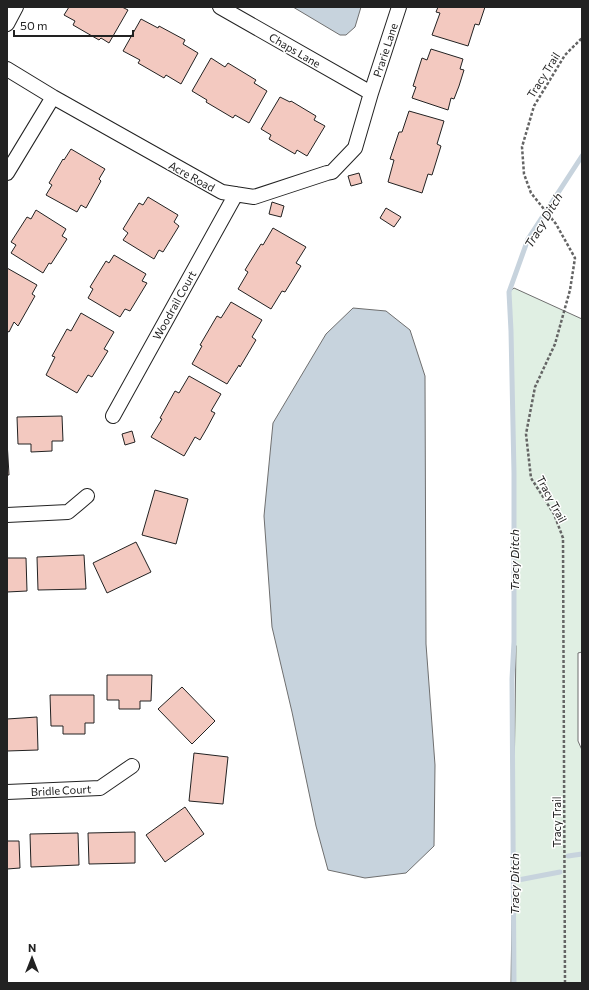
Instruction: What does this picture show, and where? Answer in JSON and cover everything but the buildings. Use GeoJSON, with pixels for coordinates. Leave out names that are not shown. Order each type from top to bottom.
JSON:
{"type":"FeatureCollection","features":[{"type":"Feature","properties":{"kind":"street"},"geometry":{"type":"LineString","coordinates":[[7,24],[16,7]]}},
{"type":"Feature","properties":{"kind":"street","name":"Chaps Lane"},"geometry":{"type":"LineString","coordinates":[[220,7],[370,93]]}},
{"type":"Feature","properties":{"kind":"street","name":"Prarie Lane"},"geometry":{"type":"LineString","coordinates":[[370,93],[399,7]]}},
{"type":"Feature","properties":{"kind":"street","name":"Acre Road"},"geometry":{"type":"LineString","coordinates":[[7,69],[53,97],[222,192],[254,197],[332,172],[355,148],[370,93]]}},
{"type":"Feature","properties":{"kind":"street"},"geometry":{"type":"LineString","coordinates":[[7,173],[53,97]]}},
{"type":"Feature","properties":{"kind":"street","name":"Woodrail Court"},"geometry":{"type":"LineString","coordinates":[[113,416],[236,194]]}},
{"type":"Feature","properties":{"kind":"street"},"geometry":{"type":"LineString","coordinates":[[7,515],[68,512],[87,496]]}},
{"type":"Feature","properties":{"kind":"street","name":"Bridle Court"},"geometry":{"type":"LineString","coordinates":[[7,792],[100,788],[132,766]]}},
{"type":"Feature","properties":{"kind":"path","name":"Tracy Trail"},"geometry":{"type":"LineString","coordinates":[[565,983],[562,538],[554,514],[531,478],[526,434],[535,387],[554,344],[570,290],[575,258],[556,224],[531,193],[524,174],[522,147],[534,106],[565,55],[582,38]]}},
{"type":"Feature","properties":{"kind":"green space"},"geometry":{"type":"Polygon","coordinates":[[[514,288],[582,319],[582,652],[578,653],[578,741],[582,750],[582,983],[511,983],[516,646],[514,642],[514,473],[509,292],[514,288]]]}},
{"type":"Feature","properties":{"kind":"shaded area"},"geometry":{"type":"Polygon","coordinates":[[[293,7],[361,7],[355,27],[346,35],[340,35],[293,7]]]}},
{"type":"Feature","properties":{"kind":"shaded area"},"geometry":{"type":"Polygon","coordinates":[[[353,308],[386,311],[410,330],[425,376],[426,644],[435,765],[434,846],[406,873],[365,878],[328,870],[316,826],[272,627],[264,516],[273,423],[326,334],[353,308]]]}},
{"type":"Feature","properties":{"kind":"waterway","name":"Tracy Ditch"},"geometry":{"type":"LineString","coordinates":[[514,983],[512,679],[514,642],[514,473],[509,292],[528,239],[582,156]]}},
{"type":"Feature","properties":{"kind":"waterway"},"geometry":{"type":"LineString","coordinates":[[568,856],[582,854]]}},
{"type":"Feature","properties":{"kind":"waterway"},"geometry":{"type":"LineString","coordinates":[[513,881],[560,872]]}}]}
